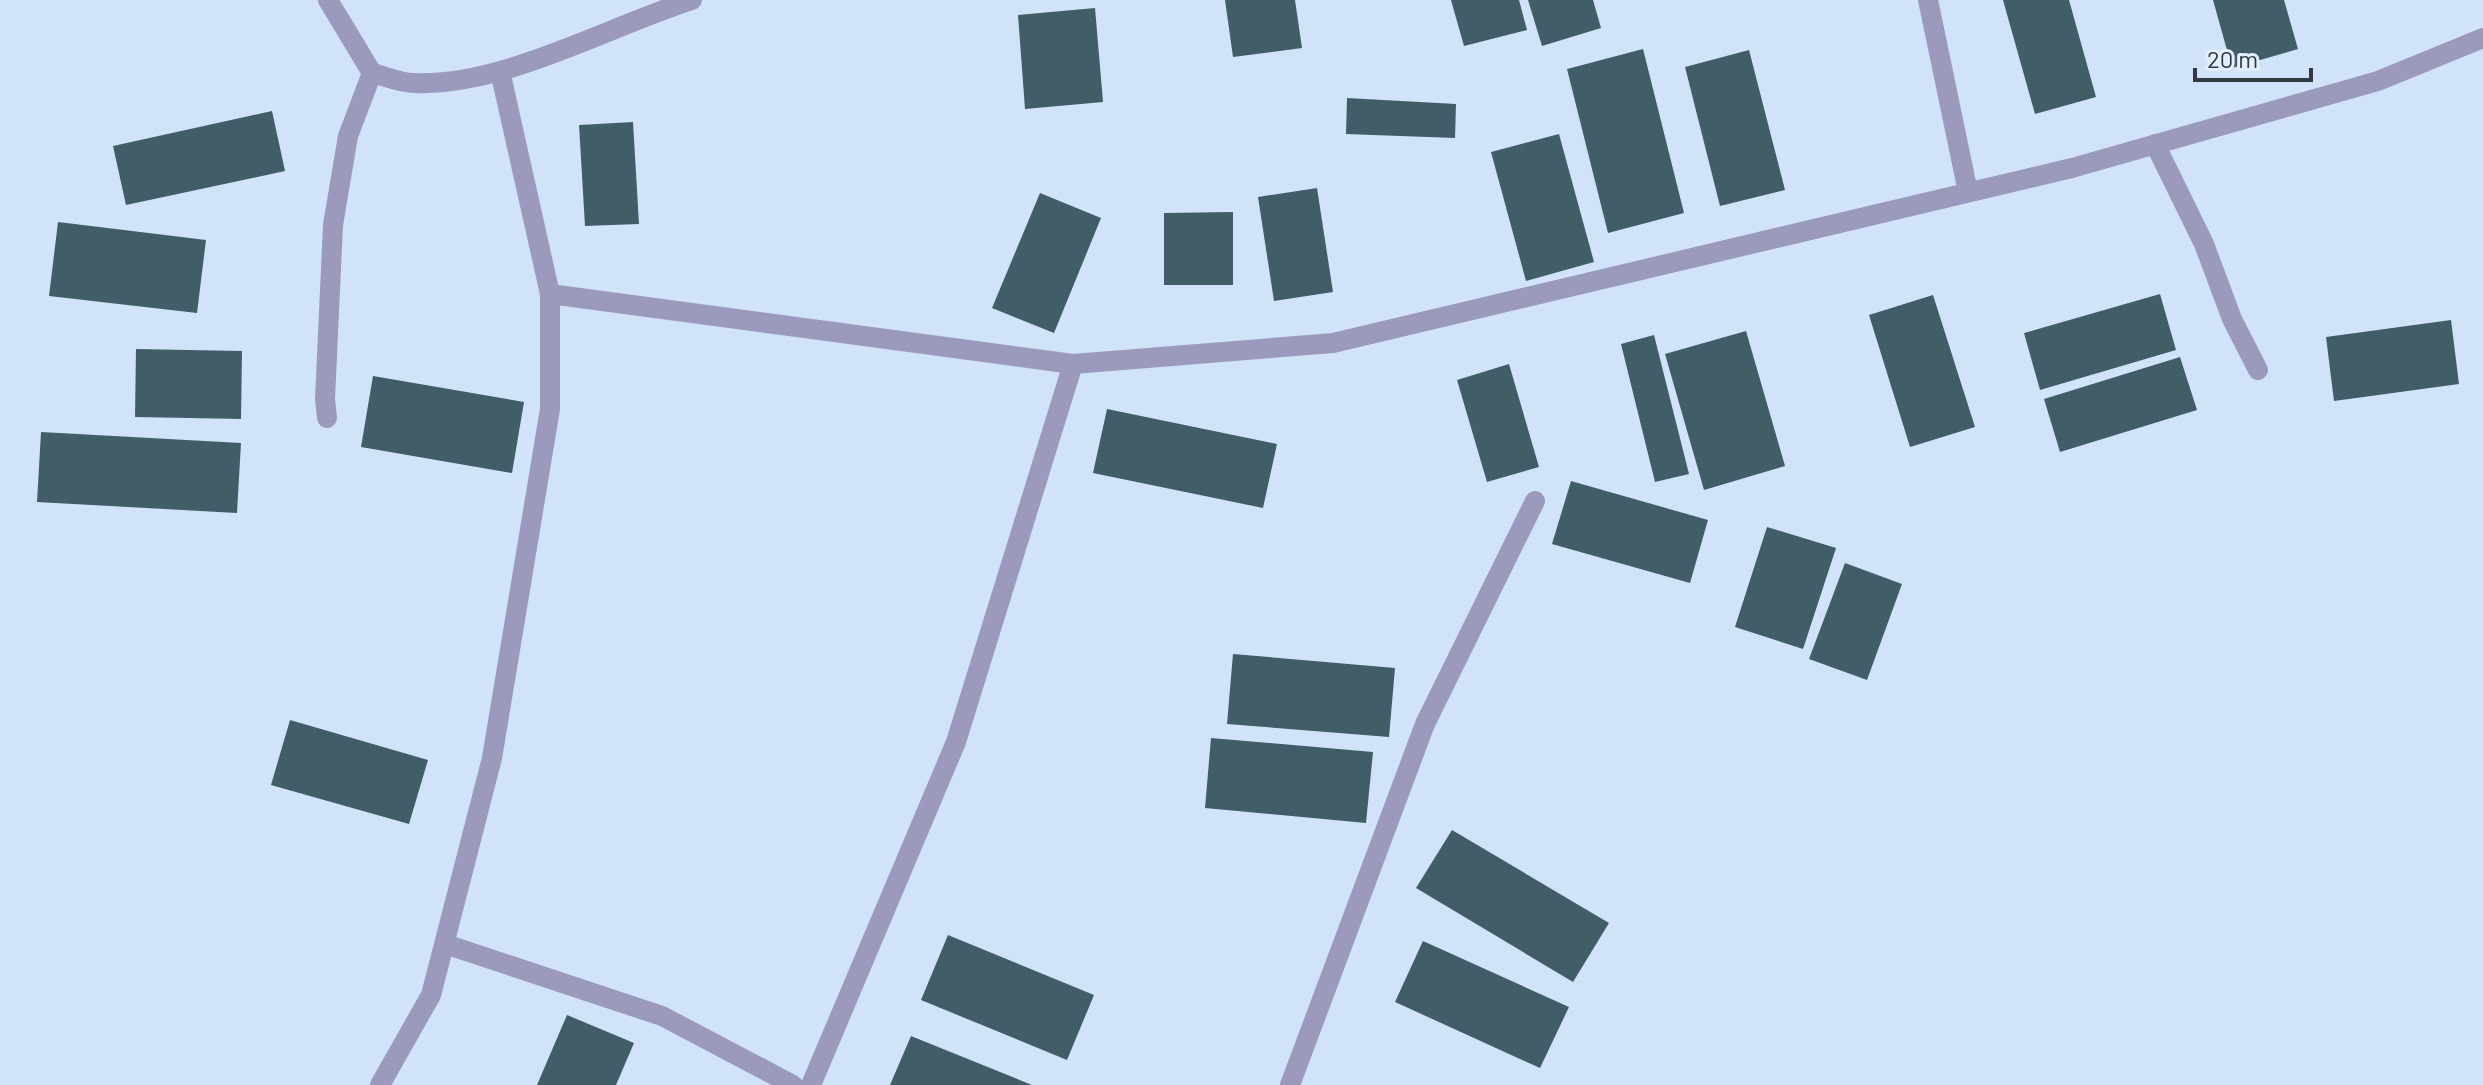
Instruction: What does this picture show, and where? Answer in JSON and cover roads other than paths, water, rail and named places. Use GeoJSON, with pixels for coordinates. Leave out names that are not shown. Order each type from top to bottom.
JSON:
{"type":"FeatureCollection","features":[{"type":"Feature","properties":{"kind":"street"},"geometry":{"type":"LineString","coordinates":[[328,0],[372,73],[412,84],[462,80],[500,71],[692,0]]}},
{"type":"Feature","properties":{"kind":"street"},"geometry":{"type":"LineString","coordinates":[[1928,0],[1968,192]]}},
{"type":"Feature","properties":{"kind":"street"},"geometry":{"type":"LineString","coordinates":[[550,294],[1073,364],[1333,343],[2072,168],[2378,81],[2483,38]]}},
{"type":"Feature","properties":{"kind":"street"},"geometry":{"type":"LineString","coordinates":[[380,1085],[431,995],[492,758],[550,409],[550,294],[500,71]]}},
{"type":"Feature","properties":{"kind":"street"},"geometry":{"type":"LineString","coordinates":[[327,418],[325,399],[333,225],[348,136],[372,73]]}},
{"type":"Feature","properties":{"kind":"street"},"geometry":{"type":"LineString","coordinates":[[2155,144],[2204,244],[2232,319],[2258,370]]}},
{"type":"Feature","properties":{"kind":"street"},"geometry":{"type":"LineString","coordinates":[[811,1085],[956,742],[1073,364]]}},
{"type":"Feature","properties":{"kind":"street"},"geometry":{"type":"LineString","coordinates":[[1290,1085],[1425,724],[1535,501]]}},
{"type":"Feature","properties":{"kind":"street"},"geometry":{"type":"LineString","coordinates":[[445,944],[662,1016],[793,1085]]}}]}
